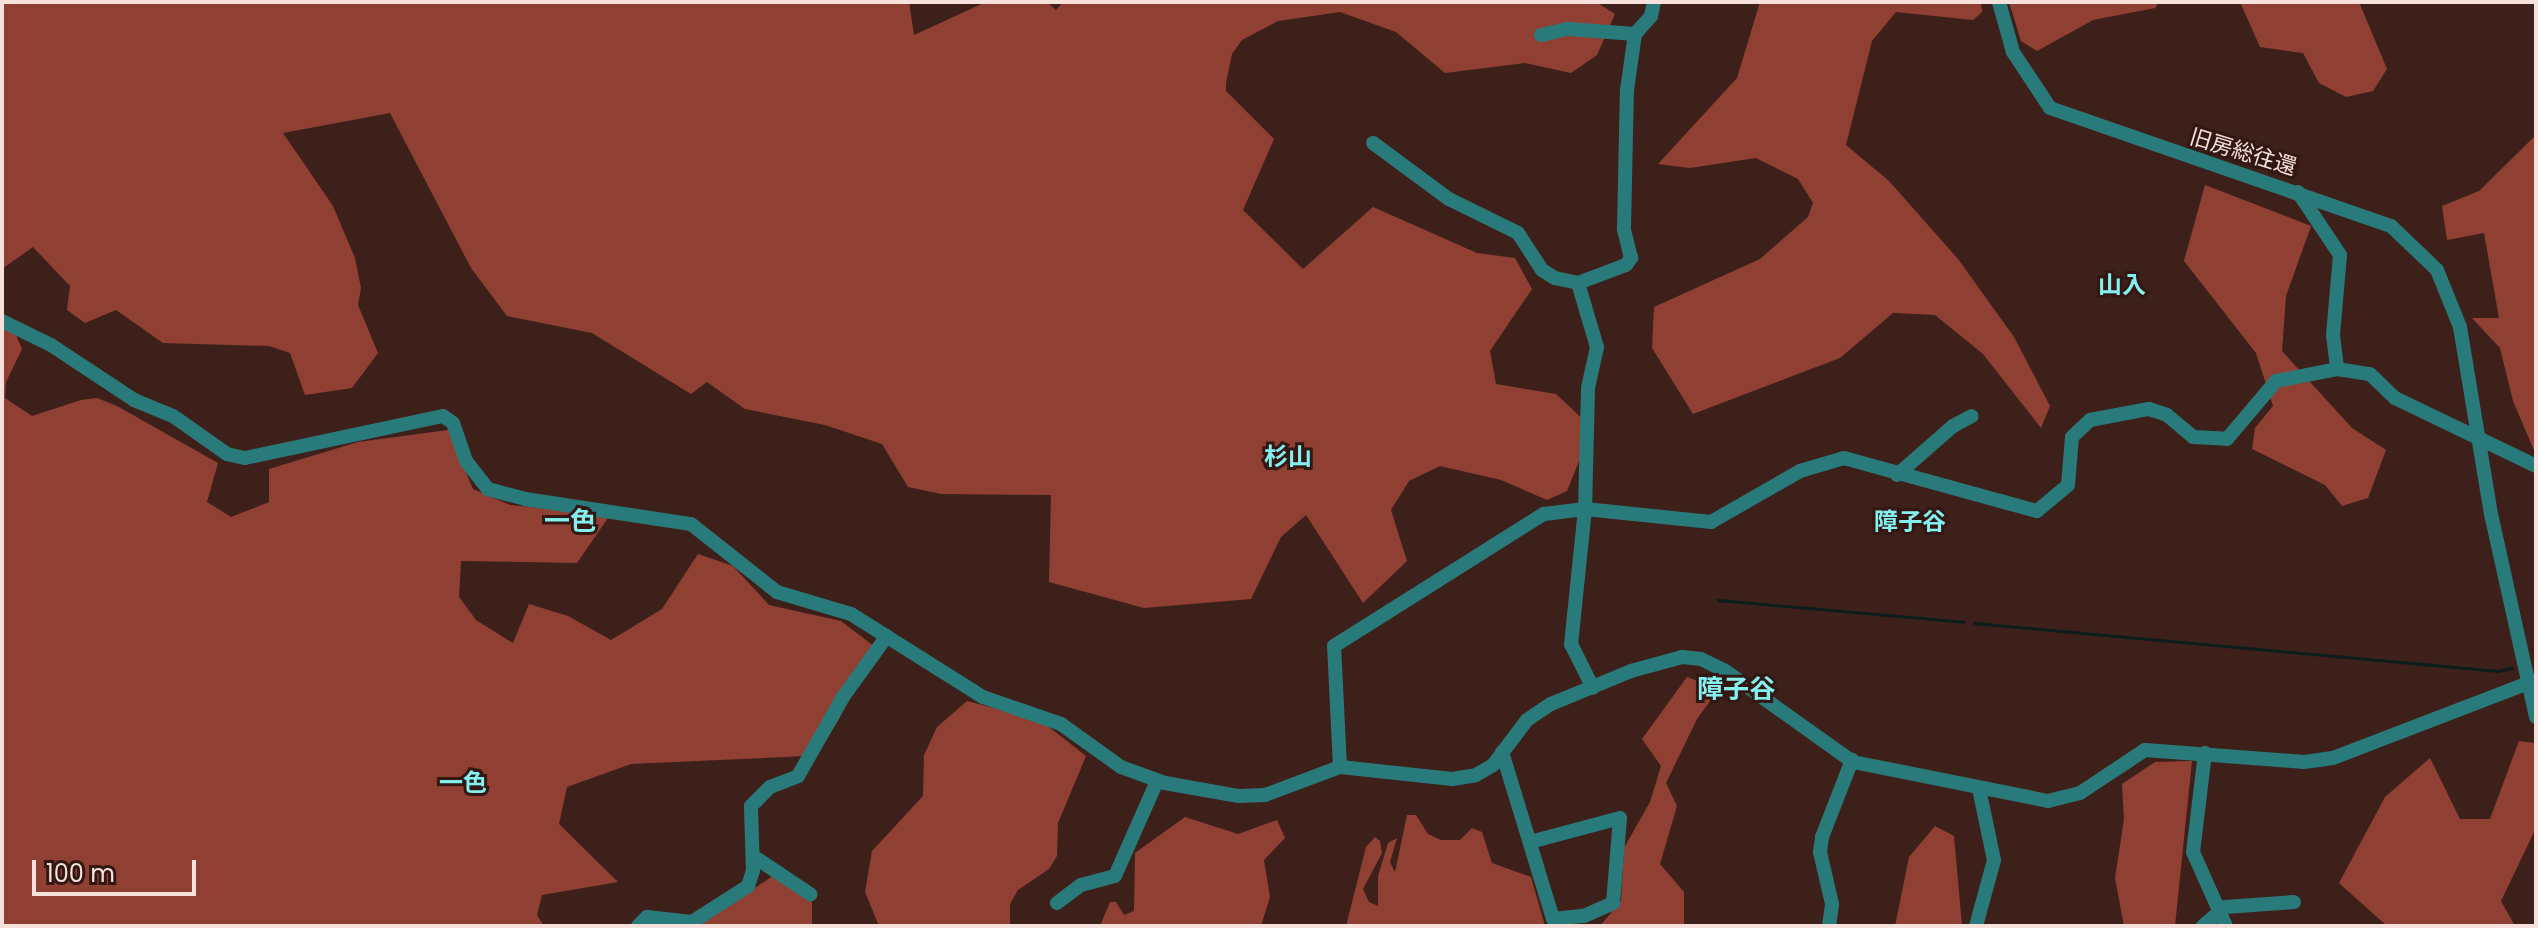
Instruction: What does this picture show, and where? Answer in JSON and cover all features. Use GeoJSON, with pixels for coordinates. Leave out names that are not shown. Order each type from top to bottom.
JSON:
{"type":"FeatureCollection","features":[{"type":"Feature","properties":{"kind":"street"},"geometry":{"type":"LineString","coordinates":[[1373,143],[1449,199],[1518,233],[1542,270],[1578,283],[1630,263],[1624,229],[1627,90],[1635,34],[1651,16],[1654,2]]}},
{"type":"Feature","properties":{"kind":"street","name":"旧房総往還"},"geometry":{"type":"LineString","coordinates":[[1999,2],[2013,52],[2050,108],[2091,126],[2298,191],[2340,255],[2333,335],[2337,369]]}},
{"type":"Feature","properties":{"kind":"street"},"geometry":{"type":"LineString","coordinates":[[1541,35],[1568,29],[1635,34]]}},
{"type":"Feature","properties":{"kind":"street"},"geometry":{"type":"LineString","coordinates":[[2298,191],[2391,226],[2437,270],[2460,327],[2477,439],[2536,717]]}},
{"type":"Feature","properties":{"kind":"street"},"geometry":{"type":"LineString","coordinates":[[1578,283],[1597,347],[1588,388],[1585,509],[1571,644],[1593,688]]}},
{"type":"Feature","properties":{"kind":"street"},"geometry":{"type":"LineString","coordinates":[[2,321],[51,345],[134,400],[173,416],[227,454],[245,458],[443,416],[453,423],[466,461],[488,489],[525,499],[691,524],[777,592],[851,614],[983,697],[1061,724],[1121,767],[1157,781],[1239,796],[1265,795],[1340,767],[1452,779],[1476,775],[1502,752],[1527,720],[1593,688],[1660,662],[1701,659],[1852,760],[1979,789],[2058,800],[2080,793],[2145,750],[2323,760],[2531,682]]}},
{"type":"Feature","properties":{"kind":"street"},"geometry":{"type":"LineString","coordinates":[[1340,767],[1334,646],[1544,514],[1585,509],[1711,522],[1800,471],[1836,459],[1853,460],[1897,475],[2037,511],[2068,485],[2072,437],[2097,416],[2149,409],[2167,415],[2193,437],[2227,439],[2276,381],[2337,369],[2370,374],[2395,398],[2536,466]]}},
{"type":"Feature","properties":{"kind":"street"},"geometry":{"type":"LineString","coordinates":[[1897,475],[1972,416]]}},
{"type":"Feature","properties":{"kind":"street"},"geometry":{"type":"LineString","coordinates":[[638,926],[647,917],[692,922],[737,896],[748,886],[753,856],[751,806],[770,787],[798,776],[859,672],[887,636]]}},
{"type":"Feature","properties":{"kind":"street"},"geometry":{"type":"LineString","coordinates":[[1502,752],[1553,919],[1584,916],[1613,903],[1620,818],[1530,842]]}},
{"type":"Feature","properties":{"kind":"street"},"geometry":{"type":"LineString","coordinates":[[2205,753],[2193,852],[2226,926]]}},
{"type":"Feature","properties":{"kind":"street"},"geometry":{"type":"LineString","coordinates":[[1829,926],[1832,904],[1820,852],[1822,837],[1852,760]]}},
{"type":"Feature","properties":{"kind":"street"},"geometry":{"type":"LineString","coordinates":[[1057,903],[1081,885],[1115,876],[1157,781]]}},
{"type":"Feature","properties":{"kind":"street"},"geometry":{"type":"LineString","coordinates":[[1976,926],[1994,860],[1979,789]]}},
{"type":"Feature","properties":{"kind":"street"},"geometry":{"type":"LineString","coordinates":[[753,856],[810,894]]}},
{"type":"Feature","properties":{"kind":"street"},"geometry":{"type":"LineString","coordinates":[[2203,926],[2217,910],[2294,902]]}},
{"type":"Feature","properties":{"kind":"shaded area"},"geometry":{"type":"Polygon","coordinates":[[[2,2],[909,2],[914,35],[986,2],[1047,2],[1056,10],[1063,2],[1596,2],[1615,14],[1597,55],[1571,73],[1525,63],[1445,73],[1396,32],[1340,12],[1278,21],[1242,40],[1232,54],[1226,83],[1226,91],[1274,139],[1243,210],[1303,269],[1373,207],[1477,253],[1515,258],[1532,289],[1490,351],[1496,384],[1556,394],[1586,422],[1582,454],[1567,491],[1547,500],[1501,480],[1440,466],[1409,481],[1391,510],[1407,561],[1363,603],[1306,515],[1281,537],[1251,599],[1144,608],[1049,582],[1051,495],[941,494],[908,487],[882,444],[825,425],[745,409],[707,382],[691,394],[592,333],[507,316],[471,268],[390,113],[283,133],[333,206],[355,258],[361,288],[358,305],[378,353],[352,388],[305,395],[290,353],[269,346],[163,343],[116,310],[85,323],[67,310],[70,286],[33,247],[2,269],[2,2]]]}},
{"type":"Feature","properties":{"kind":"shaded area"},"geometry":{"type":"Polygon","coordinates":[[[1760,2],[1981,2],[1982,12],[1973,20],[1896,12],[1872,41],[1846,145],[1889,181],[1958,259],[2014,337],[2050,406],[2041,428],[1983,354],[1935,315],[1893,313],[1840,358],[1693,414],[1652,348],[1654,307],[1760,259],[1808,217],[1813,203],[1798,179],[1756,158],[1690,168],[1658,164],[1737,78],[1760,2]]]}},
{"type":"Feature","properties":{"kind":"shaded area"},"geometry":{"type":"Polygon","coordinates":[[[2009,2],[2159,2],[2155,8],[2093,20],[2037,51],[2021,41],[2009,2]]]}},
{"type":"Feature","properties":{"kind":"shaded area"},"geometry":{"type":"Polygon","coordinates":[[[2240,2],[2359,2],[2387,69],[2373,91],[2346,97],[2319,83],[2303,53],[2260,47],[2240,2]]]}},
{"type":"Feature","properties":{"kind":"shaded area"},"geometry":{"type":"Polygon","coordinates":[[[2536,135],[2536,455],[2513,401],[2500,348],[2472,318],[2499,318],[2484,233],[2447,240],[2442,206],[2479,191],[2536,135]]]}},
{"type":"Feature","properties":{"kind":"shaded area"},"geometry":{"type":"Polygon","coordinates":[[[2205,185],[2311,226],[2286,296],[2282,351],[2352,428],[2386,450],[2368,498],[2342,506],[2325,485],[2252,449],[2255,428],[2273,406],[2256,353],[2184,261],[2205,185]]]}},
{"type":"Feature","properties":{"kind":"shaded area"},"geometry":{"type":"Polygon","coordinates":[[[2,328],[16,335],[22,349],[6,382],[5,398],[32,416],[97,398],[117,406],[218,463],[207,502],[231,517],[269,502],[269,469],[358,442],[448,430],[473,489],[510,505],[610,515],[577,563],[461,561],[459,597],[476,620],[513,643],[529,604],[568,616],[611,640],[662,609],[698,554],[733,566],[769,605],[841,621],[875,647],[838,721],[823,743],[805,756],[631,764],[567,787],[559,824],[618,882],[542,895],[537,915],[544,926],[2,926],[2,328]]]}},
{"type":"Feature","properties":{"kind":"shaded area"},"geometry":{"type":"Polygon","coordinates":[[[1687,677],[1719,689],[1697,719],[1666,783],[1677,806],[1660,864],[1684,892],[1684,926],[1600,926],[1621,901],[1624,848],[1650,802],[1661,766],[1642,739],[1687,677]]]}},
{"type":"Feature","properties":{"kind":"shaded area"},"geometry":{"type":"Polygon","coordinates":[[[967,701],[1040,720],[1086,756],[1058,823],[1057,856],[1049,869],[1018,890],[1010,904],[1010,926],[879,926],[865,892],[872,851],[923,796],[924,755],[937,727],[967,701]]]}},
{"type":"Feature","properties":{"kind":"shaded area"},"geometry":{"type":"Polygon","coordinates":[[[2519,741],[2534,743],[2536,828],[2501,901],[2515,926],[2387,926],[2339,883],[2385,797],[2430,758],[2460,819],[2490,819],[2519,741]]]}},
{"type":"Feature","properties":{"kind":"shaded area"},"geometry":{"type":"Polygon","coordinates":[[[2192,761],[2175,926],[2124,926],[2115,878],[2124,819],[2122,784],[2155,762],[2192,761]]]}},
{"type":"Feature","properties":{"kind":"shaded area"},"geometry":{"type":"Polygon","coordinates":[[[1407,815],[1416,815],[1428,834],[1441,840],[1460,840],[1472,828],[1482,832],[1492,863],[1531,877],[1545,926],[1346,926],[1366,847],[1375,837],[1380,841],[1382,853],[1363,889],[1369,902],[1378,906],[1378,876],[1388,843],[1397,838],[1390,862],[1395,872],[1407,815]]]}},
{"type":"Feature","properties":{"kind":"shaded area"},"geometry":{"type":"Polygon","coordinates":[[[1185,817],[1238,834],[1277,820],[1285,838],[1264,860],[1270,897],[1261,926],[1100,926],[1110,902],[1116,902],[1124,915],[1134,911],[1135,853],[1185,817]]]}},
{"type":"Feature","properties":{"kind":"shaded area"},"geometry":{"type":"Polygon","coordinates":[[[1935,826],[1954,836],[1962,926],[1895,926],[1909,857],[1935,826]]]}},
{"type":"Feature","properties":{"kind":"shaded area"},"geometry":{"type":"Polygon","coordinates":[[[777,873],[812,899],[812,926],[699,926],[777,873]]]}},
{"type":"Feature","properties":{"kind":"waterway"},"geometry":{"type":"LineString","coordinates":[[1718,600],[1963,622]]}},
{"type":"Feature","properties":{"kind":"waterway"},"geometry":{"type":"LineString","coordinates":[[1974,623],[2498,671],[2512,668]]}},
{"type":"Feature","properties":{"kind":"district","name":"山入"},"geometry":{"type":"Point","coordinates":[2122,285]}},
{"type":"Feature","properties":{"kind":"district","name":"杉山"},"geometry":{"type":"Point","coordinates":[1288,457]}},
{"type":"Feature","properties":{"kind":"district","name":"一色"},"geometry":{"type":"Point","coordinates":[570,522]}},
{"type":"Feature","properties":{"kind":"district","name":"障子谷"},"geometry":{"type":"Point","coordinates":[1910,522]}},
{"type":"Feature","properties":{"kind":"district","name":"障子谷"},"geometry":{"type":"Point","coordinates":[1736,690]}},
{"type":"Feature","properties":{"kind":"district","name":"一色"},"geometry":{"type":"Point","coordinates":[463,783]}}]}
